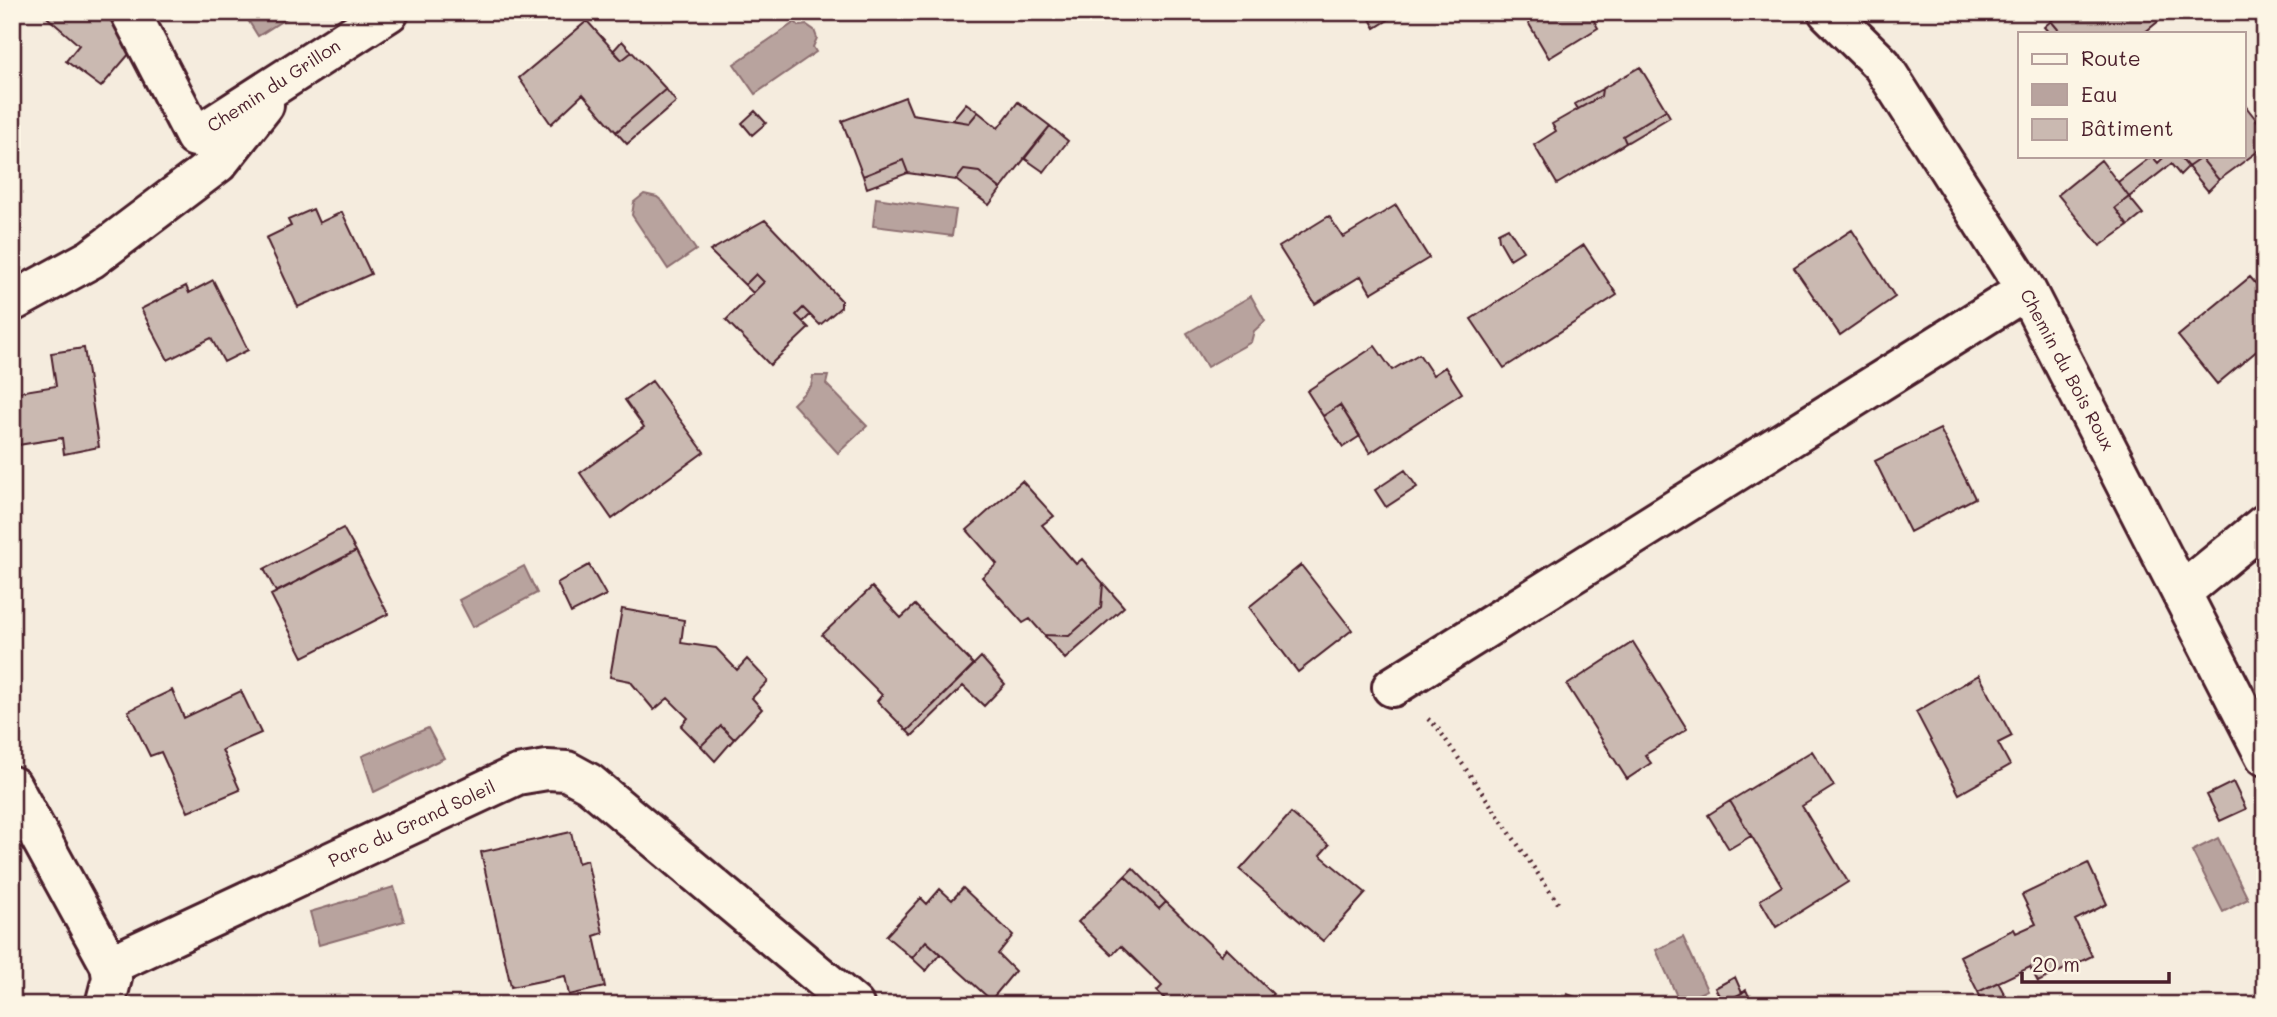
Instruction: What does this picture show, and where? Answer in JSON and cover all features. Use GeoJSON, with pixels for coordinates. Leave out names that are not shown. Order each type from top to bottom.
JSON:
{"type":"FeatureCollection","features":[{"type":"Feature","properties":{"kind":"street","name":"Chemin du Grillon"},"geometry":{"type":"LineString","coordinates":[[130,12],[195,136],[389,12]]}},
{"type":"Feature","properties":{"kind":"street","name":"Chemin du Bois Roux"},"geometry":{"type":"LineString","coordinates":[[1828,12],[1882,65],[2026,290],[2265,756]]}},
{"type":"Feature","properties":{"kind":"street"},"geometry":{"type":"LineString","coordinates":[[12,302],[91,259],[218,163],[283,80]]}},
{"type":"Feature","properties":{"kind":"street"},"geometry":{"type":"LineString","coordinates":[[1392,687],[2026,290]]}},
{"type":"Feature","properties":{"kind":"street"},"geometry":{"type":"LineString","coordinates":[[2182,592],[2265,524]]}},
{"type":"Feature","properties":{"kind":"street","name":"Parc du Grand Soleil"},"geometry":{"type":"LineString","coordinates":[[110,965],[517,775],[547,770],[567,771],[589,783],[854,1005]]}},
{"type":"Feature","properties":{"kind":"street"},"geometry":{"type":"LineString","coordinates":[[12,786],[110,965],[112,978],[105,1005]]}},
{"type":"Feature","properties":{"kind":"path"},"geometry":{"type":"LineString","coordinates":[[1392,687],[1437,727],[1558,903]]}},
{"type":"Feature","properties":{"kind":"water"},"geometry":{"type":"Polygon","coordinates":[[[243,12],[296,12],[258,36],[243,12]]]}},
{"type":"Feature","properties":{"kind":"water"},"geometry":{"type":"Polygon","coordinates":[[[795,22],[799,26],[807,25],[814,30],[817,38],[813,47],[816,52],[755,94],[734,64],[795,22]]]}},
{"type":"Feature","properties":{"kind":"water"},"geometry":{"type":"Polygon","coordinates":[[[644,194],[657,197],[663,202],[696,250],[668,269],[632,215],[634,202],[644,194]]]}},
{"type":"Feature","properties":{"kind":"water"},"geometry":{"type":"Polygon","coordinates":[[[876,198],[956,210],[952,236],[873,226],[876,198]]]}},
{"type":"Feature","properties":{"kind":"water"},"geometry":{"type":"Polygon","coordinates":[[[1251,296],[1265,321],[1254,331],[1251,342],[1207,367],[1187,333],[1251,296]]]}},
{"type":"Feature","properties":{"kind":"water"},"geometry":{"type":"Polygon","coordinates":[[[813,376],[828,376],[826,384],[867,426],[838,453],[793,404],[811,386],[813,376]]]}},
{"type":"Feature","properties":{"kind":"water"},"geometry":{"type":"Polygon","coordinates":[[[524,566],[537,593],[473,627],[459,600],[524,566]]]}},
{"type":"Feature","properties":{"kind":"water"},"geometry":{"type":"Polygon","coordinates":[[[428,728],[444,758],[374,792],[362,756],[428,728]]]}},
{"type":"Feature","properties":{"kind":"water"},"geometry":{"type":"Polygon","coordinates":[[[2218,838],[2248,899],[2223,912],[2192,851],[2218,838]]]}},
{"type":"Feature","properties":{"kind":"water"},"geometry":{"type":"Polygon","coordinates":[[[394,887],[404,921],[319,945],[310,912],[394,887]]]}},
{"type":"Feature","properties":{"kind":"water"},"geometry":{"type":"Polygon","coordinates":[[[1683,937],[1707,990],[1680,1003],[1656,950],[1683,937]]]}},
{"type":"Feature","properties":{"kind":"building"},"geometry":{"type":"Polygon","coordinates":[[[41,12],[119,12],[136,46],[101,87],[66,61],[79,45],[41,12]]]}},
{"type":"Feature","properties":{"kind":"building"},"geometry":{"type":"Polygon","coordinates":[[[1366,12],[1401,12],[1375,28],[1366,12]]]}},
{"type":"Feature","properties":{"kind":"building"},"geometry":{"type":"Polygon","coordinates":[[[1522,12],[1589,12],[1598,28],[1549,58],[1522,12]]]}},
{"type":"Feature","properties":{"kind":"building"},"geometry":{"type":"Polygon","coordinates":[[[2063,12],[2162,12],[2165,16],[2145,32],[2060,32],[2051,21],[2063,12]]]}},
{"type":"Feature","properties":{"kind":"building"},"geometry":{"type":"Polygon","coordinates":[[[587,21],[622,60],[632,52],[666,89],[616,132],[583,94],[551,124],[519,78],[587,21]]]}},
{"type":"Feature","properties":{"kind":"building"},"geometry":{"type":"Polygon","coordinates":[[[2051,21],[2060,32],[2048,32],[2044,27],[2051,21]]]}},
{"type":"Feature","properties":{"kind":"building"},"geometry":{"type":"Polygon","coordinates":[[[622,41],[632,52],[622,60],[613,51],[622,41]]]}},
{"type":"Feature","properties":{"kind":"building"},"geometry":{"type":"Polygon","coordinates":[[[1640,67],[1666,110],[1623,136],[1626,143],[1557,184],[1534,145],[1556,131],[1552,124],[1601,96],[1602,89],[1640,67]]]}},
{"type":"Feature","properties":{"kind":"building"},"geometry":{"type":"Polygon","coordinates":[[[666,89],[676,102],[627,144],[616,132],[666,89]]]}},
{"type":"Feature","properties":{"kind":"building"},"geometry":{"type":"Polygon","coordinates":[[[1602,89],[1601,96],[1578,109],[1575,104],[1602,89]]]}},
{"type":"Feature","properties":{"kind":"building"},"geometry":{"type":"Polygon","coordinates":[[[905,97],[912,114],[969,123],[978,112],[998,128],[1018,102],[1050,126],[1001,189],[979,172],[964,170],[956,180],[908,173],[903,160],[863,176],[842,121],[905,97]]]}},
{"type":"Feature","properties":{"kind":"building"},"geometry":{"type":"Polygon","coordinates":[[[966,103],[978,112],[969,123],[952,120],[966,103]]]}},
{"type":"Feature","properties":{"kind":"building"},"geometry":{"type":"Polygon","coordinates":[[[2246,107],[2265,131],[2265,146],[2219,180],[2201,158],[2246,158],[2246,107]]]}},
{"type":"Feature","properties":{"kind":"building"},"geometry":{"type":"Polygon","coordinates":[[[1666,110],[1670,117],[1626,143],[1623,136],[1666,110]]]}},
{"type":"Feature","properties":{"kind":"building"},"geometry":{"type":"Polygon","coordinates":[[[755,111],[766,123],[752,135],[742,123],[755,111]]]}},
{"type":"Feature","properties":{"kind":"building"},"geometry":{"type":"Polygon","coordinates":[[[1050,126],[1068,141],[1044,172],[1024,158],[1050,126]]]}},
{"type":"Feature","properties":{"kind":"building"},"geometry":{"type":"Polygon","coordinates":[[[2149,158],[2154,158],[2158,163],[2163,158],[2181,158],[2188,167],[2180,175],[2171,164],[2129,197],[2118,182],[2149,158]]]}},
{"type":"Feature","properties":{"kind":"building"},"geometry":{"type":"Polygon","coordinates":[[[2181,158],[2201,158],[2188,167],[2181,158]]]}},
{"type":"Feature","properties":{"kind":"building"},"geometry":{"type":"Polygon","coordinates":[[[2201,158],[2219,180],[2208,191],[2188,167],[2201,158]]]}},
{"type":"Feature","properties":{"kind":"building"},"geometry":{"type":"Polygon","coordinates":[[[903,160],[908,173],[867,188],[863,176],[903,160]]]}},
{"type":"Feature","properties":{"kind":"building"},"geometry":{"type":"Polygon","coordinates":[[[2101,160],[2129,197],[2115,208],[2128,226],[2100,246],[2058,195],[2101,160]]]}},
{"type":"Feature","properties":{"kind":"building"},"geometry":{"type":"Polygon","coordinates":[[[964,170],[979,172],[1001,189],[989,205],[956,180],[964,170]]]}},
{"type":"Feature","properties":{"kind":"building"},"geometry":{"type":"Polygon","coordinates":[[[2129,197],[2143,214],[2128,226],[2115,208],[2129,197]]]}},
{"type":"Feature","properties":{"kind":"building"},"geometry":{"type":"Polygon","coordinates":[[[1396,205],[1429,258],[1371,293],[1361,276],[1315,304],[1279,247],[1329,216],[1343,237],[1396,205]]]}},
{"type":"Feature","properties":{"kind":"building"},"geometry":{"type":"Polygon","coordinates":[[[313,209],[319,223],[342,212],[371,274],[298,307],[266,238],[291,226],[288,220],[313,209]]]}},
{"type":"Feature","properties":{"kind":"building"},"geometry":{"type":"Polygon","coordinates":[[[765,220],[841,300],[841,307],[820,325],[803,308],[796,315],[809,328],[770,365],[726,320],[764,282],[756,274],[745,285],[710,251],[765,220]]]}},
{"type":"Feature","properties":{"kind":"building"},"geometry":{"type":"Polygon","coordinates":[[[1508,228],[1523,251],[1510,259],[1498,233],[1508,228]]]}},
{"type":"Feature","properties":{"kind":"building"},"geometry":{"type":"Polygon","coordinates":[[[1852,230],[1895,297],[1840,335],[1794,268],[1852,230]]]}},
{"type":"Feature","properties":{"kind":"building"},"geometry":{"type":"Polygon","coordinates":[[[1584,245],[1617,295],[1504,368],[1471,319],[1584,245]]]}},
{"type":"Feature","properties":{"kind":"building"},"geometry":{"type":"Polygon","coordinates":[[[756,274],[764,282],[753,293],[745,285],[756,274]]]}},
{"type":"Feature","properties":{"kind":"building"},"geometry":{"type":"Polygon","coordinates":[[[2250,277],[2265,294],[2265,344],[2217,384],[2178,336],[2250,277]]]}},
{"type":"Feature","properties":{"kind":"building"},"geometry":{"type":"Polygon","coordinates":[[[213,280],[248,350],[224,362],[211,338],[168,360],[141,309],[186,286],[189,293],[213,280]]]}},
{"type":"Feature","properties":{"kind":"building"},"geometry":{"type":"Polygon","coordinates":[[[803,308],[810,315],[803,322],[796,315],[803,308]]]}},
{"type":"Feature","properties":{"kind":"building"},"geometry":{"type":"Polygon","coordinates":[[[1375,346],[1392,370],[1419,354],[1433,375],[1445,367],[1462,393],[1370,453],[1340,405],[1323,416],[1307,391],[1375,346]]]}},
{"type":"Feature","properties":{"kind":"building"},"geometry":{"type":"Polygon","coordinates":[[[84,348],[99,447],[64,454],[62,438],[12,446],[12,393],[56,386],[51,353],[84,348]]]}},
{"type":"Feature","properties":{"kind":"building"},"geometry":{"type":"Polygon","coordinates":[[[652,381],[704,452],[612,519],[580,473],[644,427],[625,400],[652,381]]]}},
{"type":"Feature","properties":{"kind":"building"},"geometry":{"type":"Polygon","coordinates":[[[1340,405],[1360,436],[1343,447],[1323,416],[1340,405]]]}},
{"type":"Feature","properties":{"kind":"building"},"geometry":{"type":"Polygon","coordinates":[[[1940,429],[1975,498],[1910,532],[1875,461],[1940,429]]]}},
{"type":"Feature","properties":{"kind":"building"},"geometry":{"type":"Polygon","coordinates":[[[1405,470],[1417,487],[1386,507],[1375,490],[1405,470]]]}},
{"type":"Feature","properties":{"kind":"building"},"geometry":{"type":"Polygon","coordinates":[[[1022,481],[1054,516],[1042,525],[1076,564],[1082,559],[1103,583],[1101,608],[1069,636],[1044,635],[1030,619],[1023,623],[982,577],[997,564],[967,530],[1022,481]]]}},
{"type":"Feature","properties":{"kind":"building"},"geometry":{"type":"Polygon","coordinates":[[[343,528],[356,551],[276,592],[264,569],[343,528]]]}},
{"type":"Feature","properties":{"kind":"building"},"geometry":{"type":"Polygon","coordinates":[[[356,551],[388,614],[303,657],[271,595],[356,551]]]}},
{"type":"Feature","properties":{"kind":"building"},"geometry":{"type":"Polygon","coordinates":[[[589,565],[606,595],[571,613],[557,583],[589,565]]]}},
{"type":"Feature","properties":{"kind":"building"},"geometry":{"type":"Polygon","coordinates":[[[1301,565],[1352,630],[1298,672],[1249,607],[1301,565]]]}},
{"type":"Feature","properties":{"kind":"building"},"geometry":{"type":"Polygon","coordinates":[[[1103,583],[1124,607],[1065,659],[1044,635],[1069,636],[1101,608],[1103,583]]]}},
{"type":"Feature","properties":{"kind":"building"},"geometry":{"type":"Polygon","coordinates":[[[872,587],[901,618],[915,605],[974,665],[907,731],[877,701],[882,695],[822,635],[872,587]]]}},
{"type":"Feature","properties":{"kind":"building"},"geometry":{"type":"Polygon","coordinates":[[[622,609],[684,620],[681,643],[716,648],[737,670],[747,659],[768,681],[752,698],[762,709],[734,739],[721,726],[701,746],[681,726],[688,718],[668,698],[654,710],[630,681],[610,677],[622,609]]]}},
{"type":"Feature","properties":{"kind":"building"},"geometry":{"type":"Polygon","coordinates":[[[1633,642],[1687,729],[1645,755],[1651,763],[1627,779],[1567,685],[1633,642]]]}},
{"type":"Feature","properties":{"kind":"building"},"geometry":{"type":"Polygon","coordinates":[[[981,657],[1005,684],[984,706],[963,686],[912,736],[907,731],[981,657]]]}},
{"type":"Feature","properties":{"kind":"building"},"geometry":{"type":"Polygon","coordinates":[[[1979,675],[2012,736],[1998,743],[2010,765],[1959,794],[1916,712],[1979,675]]]}},
{"type":"Feature","properties":{"kind":"building"},"geometry":{"type":"Polygon","coordinates":[[[172,690],[184,718],[241,691],[261,733],[222,750],[240,790],[188,812],[161,752],[150,756],[128,711],[172,690]]]}},
{"type":"Feature","properties":{"kind":"building"},"geometry":{"type":"Polygon","coordinates":[[[721,726],[734,739],[715,761],[701,746],[721,726]]]}},
{"type":"Feature","properties":{"kind":"building"},"geometry":{"type":"Polygon","coordinates":[[[1812,751],[1834,786],[1802,806],[1848,882],[1776,927],[1760,900],[1782,886],[1730,801],[1812,751]]]}},
{"type":"Feature","properties":{"kind":"building"},"geometry":{"type":"Polygon","coordinates":[[[2233,782],[2246,809],[2220,821],[2207,795],[2233,782]]]}},
{"type":"Feature","properties":{"kind":"building"},"geometry":{"type":"Polygon","coordinates":[[[1730,801],[1751,836],[1729,849],[1708,815],[1730,801]]]}},
{"type":"Feature","properties":{"kind":"building"},"geometry":{"type":"Polygon","coordinates":[[[1291,813],[1329,845],[1320,855],[1366,893],[1323,941],[1240,870],[1291,813]]]}},
{"type":"Feature","properties":{"kind":"building"},"geometry":{"type":"Polygon","coordinates":[[[571,832],[578,863],[587,860],[603,933],[594,936],[605,987],[569,995],[565,976],[511,987],[481,852],[571,832]]]}},
{"type":"Feature","properties":{"kind":"building"},"geometry":{"type":"Polygon","coordinates":[[[2088,863],[2107,904],[2075,920],[2092,956],[2038,982],[2030,967],[1978,992],[1960,956],[2014,929],[2016,933],[2036,924],[2022,895],[2088,863]]]}},
{"type":"Feature","properties":{"kind":"building"},"geometry":{"type":"Polygon","coordinates":[[[1133,868],[1166,902],[1159,909],[1125,876],[1133,868]]]}},
{"type":"Feature","properties":{"kind":"building"},"geometry":{"type":"Polygon","coordinates":[[[1125,876],[1159,909],[1166,902],[1221,955],[1226,948],[1273,994],[1263,1005],[1171,1005],[1157,991],[1162,986],[1121,946],[1112,955],[1078,922],[1125,876]]]}},
{"type":"Feature","properties":{"kind":"building"},"geometry":{"type":"Polygon","coordinates":[[[963,888],[1013,935],[998,954],[1015,971],[991,1000],[926,941],[912,958],[886,936],[921,898],[927,904],[940,889],[952,900],[963,888]]]}},
{"type":"Feature","properties":{"kind":"building"},"geometry":{"type":"Polygon","coordinates":[[[926,941],[940,954],[926,971],[912,958],[926,941]]]}},
{"type":"Feature","properties":{"kind":"building"},"geometry":{"type":"Polygon","coordinates":[[[1735,977],[1742,993],[1723,1003],[1715,988],[1735,977]]]}},
{"type":"Feature","properties":{"kind":"building"},"geometry":{"type":"Polygon","coordinates":[[[1998,982],[2010,1005],[1984,1005],[1978,992],[1998,982]]]}},
{"type":"Feature","properties":{"kind":"building"},"geometry":{"type":"Polygon","coordinates":[[[1746,990],[1753,1005],[1719,1005],[1742,993],[1746,990]]]}},
{"type":"Feature","properties":{"kind":"building"},"geometry":{"type":"Polygon","coordinates":[[[1567,994],[1599,1005],[1563,1005],[1567,994]]]}}]}
